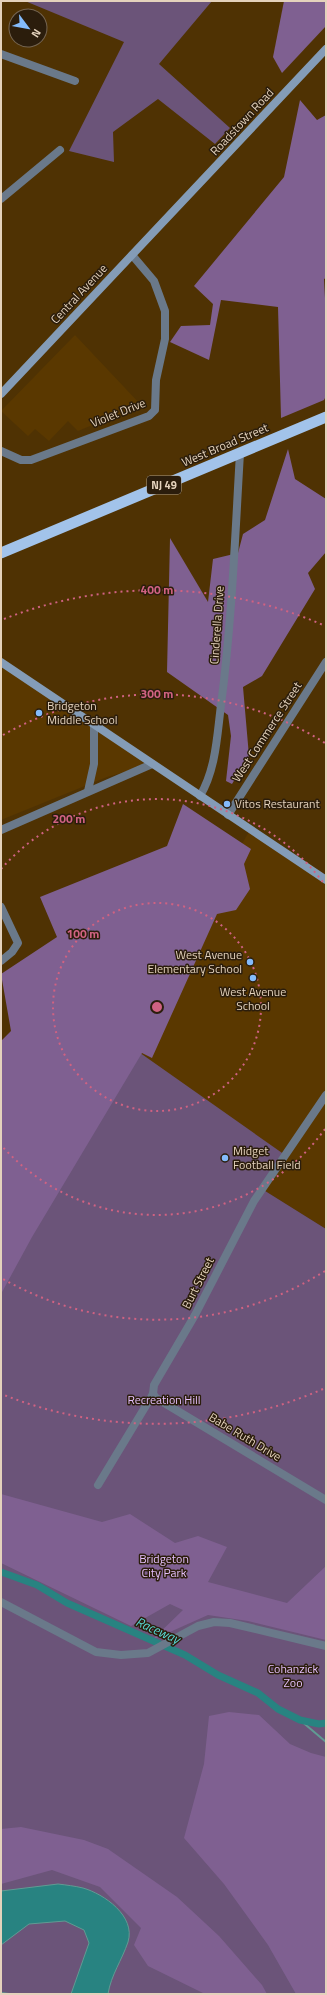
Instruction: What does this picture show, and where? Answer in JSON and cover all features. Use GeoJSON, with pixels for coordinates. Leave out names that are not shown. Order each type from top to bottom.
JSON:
{"type":"FeatureCollection","features":[{"type":"Feature","properties":{"kind":"highway","name":"West Broad Street"},"geometry":{"type":"LineString","coordinates":[[1,553],[326,417]]}},
{"type":"Feature","properties":{"kind":"main road","name":"Roadstown Road"},"geometry":{"type":"LineString","coordinates":[[175,210],[326,49]]}},
{"type":"Feature","properties":{"kind":"main road","name":"Central Avenue"},"geometry":{"type":"LineString","coordinates":[[1,394],[175,210]]}},
{"type":"Feature","properties":{"kind":"main road"},"geometry":{"type":"LineString","coordinates":[[1,662],[94,726],[325,879]]}},
{"type":"Feature","properties":{"kind":"street"},"geometry":{"type":"LineString","coordinates":[[1,54],[75,81]]}},
{"type":"Feature","properties":{"kind":"street"},"geometry":{"type":"LineString","coordinates":[[1,198],[60,150]]}},
{"type":"Feature","properties":{"kind":"street","name":"Violet Drive"},"geometry":{"type":"LineString","coordinates":[[1,451],[20,460],[39,458],[149,416],[155,410],[156,380],[166,339],[165,311],[154,281],[132,255]]}},
{"type":"Feature","properties":{"kind":"street","name":"Cinderella Drive"},"geometry":{"type":"LineString","coordinates":[[200,796],[208,783],[216,748],[227,657],[240,453]]}},
{"type":"Feature","properties":{"kind":"street","name":"West Commerce Street"},"geometry":{"type":"LineString","coordinates":[[228,815],[326,662]]}},
{"type":"Feature","properties":{"kind":"street"},"geometry":{"type":"LineString","coordinates":[[88,791],[94,764],[94,726]]}},
{"type":"Feature","properties":{"kind":"street"},"geometry":{"type":"LineString","coordinates":[[1,830],[152,764]]}},
{"type":"Feature","properties":{"kind":"street"},"geometry":{"type":"LineString","coordinates":[[1,907],[18,944],[1,961]]}},
{"type":"Feature","properties":{"kind":"street","name":"Burt Street"},"geometry":{"type":"LineString","coordinates":[[98,1485],[153,1394],[154,1385],[195,1314],[250,1208],[326,1095]]}},
{"type":"Feature","properties":{"kind":"street","name":"Babe Ruth Drive"},"geometry":{"type":"LineString","coordinates":[[153,1394],[156,1398],[326,1500]]}},
{"type":"Feature","properties":{"kind":"street"},"geometry":{"type":"LineString","coordinates":[[1,1602],[96,1652],[121,1655],[148,1653],[198,1626],[214,1622],[230,1623],[326,1646]]}},
{"type":"Feature","properties":{"kind":"shaded area"},"geometry":{"type":"Polygon","coordinates":[[[75,335],[141,405],[78,431],[68,421],[49,441],[35,429],[28,436],[1,411],[75,335]]]}},
{"type":"Feature","properties":{"kind":"shaded area","name":"Bridgeton Middle School"},"geometry":{"type":"Polygon","coordinates":[[[1,662],[152,764],[107,777],[1,820],[1,662]]]}},
{"type":"Feature","properties":{"kind":"shaded area","name":"West Avenue Elementary School"},"geometry":{"type":"Polygon","coordinates":[[[250,830],[326,880],[326,1229],[262,1189],[126,1043],[250,830]]]}},
{"type":"Feature","properties":{"kind":"green space"},"geometry":{"type":"Polygon","coordinates":[[[25,1],[212,1],[159,64],[230,128],[215,144],[158,99],[113,132],[114,162],[69,151],[124,42],[48,11],[48,8],[42,8],[25,1]]]}},
{"type":"Feature","properties":{"kind":"green space"},"geometry":{"type":"Polygon","coordinates":[[[284,1],[326,1],[326,26],[282,73],[273,57],[284,1]]]}},
{"type":"Feature","properties":{"kind":"green space"},"geometry":{"type":"Polygon","coordinates":[[[300,100],[317,120],[326,115],[326,278],[324,279],[326,317],[326,396],[324,400],[281,418],[278,307],[221,300],[209,360],[170,342],[181,326],[210,325],[213,304],[194,286],[284,177],[300,100]]]}},
{"type":"Feature","properties":{"kind":"green space"},"geometry":{"type":"Polygon","coordinates":[[[288,449],[295,479],[326,499],[326,552],[308,573],[315,589],[262,676],[243,687],[249,756],[232,784],[226,781],[231,736],[228,715],[167,672],[170,538],[208,602],[213,559],[238,553],[243,534],[265,520],[288,449]]]}},
{"type":"Feature","properties":{"kind":"green space"},"geometry":{"type":"Polygon","coordinates":[[[183,804],[251,849],[244,864],[250,889],[236,910],[217,914],[152,1058],[142,1053],[32,1237],[1,1294],[1,1041],[11,1031],[1,974],[57,937],[40,897],[167,846],[183,804]]]}},
{"type":"Feature","properties":{"kind":"green space","name":"Bridgeton City Park"},"geometry":{"type":"Polygon","coordinates":[[[126,1043],[285,1155],[262,1189],[326,1229],[326,1994],[1,1994],[1,1178],[126,1043]]]}},
{"type":"Feature","properties":{"kind":"green space"},"geometry":{"type":"Polygon","coordinates":[[[1,1494],[102,1522],[130,1514],[175,1543],[198,1536],[227,1547],[208,1582],[287,1603],[326,1566],[326,1640],[248,1621],[208,1615],[152,1640],[183,1610],[170,1604],[131,1626],[1,1563],[1,1494]]]}},
{"type":"Feature","properties":{"kind":"green space"},"geometry":{"type":"Polygon","coordinates":[[[229,1712],[259,1715],[290,1744],[311,1753],[326,1757],[326,1994],[296,1994],[268,1945],[224,1884],[184,1838],[204,1764],[209,1716],[229,1712]]]}},
{"type":"Feature","properties":{"kind":"green space"},"geometry":{"type":"Polygon","coordinates":[[[21,1827],[84,1840],[108,1849],[177,1897],[219,1936],[262,1985],[267,1994],[205,1994],[148,1966],[134,1945],[141,1928],[100,1887],[52,1870],[1,1884],[1,1829],[21,1827]]]}},
{"type":"Feature","properties":{"kind":"water"},"geometry":{"type":"Polygon","coordinates":[[[58,1884],[83,1888],[100,1895],[109,1901],[123,1915],[127,1923],[129,1932],[128,1942],[109,1987],[108,1994],[71,1994],[89,1943],[84,1930],[65,1921],[29,1924],[1,1945],[1,1891],[58,1884]]]}},
{"type":"Feature","properties":{"kind":"waterway","name":"Raceway"},"geometry":{"type":"LineString","coordinates":[[1,1572],[37,1585],[67,1603],[185,1655],[218,1675],[258,1693],[278,1709],[300,1720],[319,1724],[326,1723]]}},
{"type":"Feature","properties":{"kind":"waterway","name":"Raceway"},"geometry":{"type":"LineString","coordinates":[[300,1720],[326,1742]]}},
{"type":"Feature","properties":{"kind":"waterway"},"geometry":{"type":"LineString","coordinates":[[1,1993],[9,1994]]}},
{"type":"Feature","properties":{"kind":"place","name":"Bridgeton Middle School"},"geometry":{"type":"Point","coordinates":[39,713]}},
{"type":"Feature","properties":{"kind":"place","name":"Vitos Restaurant"},"geometry":{"type":"Point","coordinates":[227,804]}},
{"type":"Feature","properties":{"kind":"place","name":"West Avenue Elementary School"},"geometry":{"type":"Point","coordinates":[250,962]}},
{"type":"Feature","properties":{"kind":"place","name":"West Avenue School"},"geometry":{"type":"Point","coordinates":[253,978]}},
{"type":"Feature","properties":{"kind":"place","name":"Midget Football Field"},"geometry":{"type":"Point","coordinates":[225,1158]}},
{"type":"Feature","properties":{"kind":"park label","name":"Recreation Hill"},"geometry":{"type":"Point","coordinates":[164,1400]}},
{"type":"Feature","properties":{"kind":"park label","name":"Cohanzick Zoo"},"geometry":{"type":"Point","coordinates":[293,1676]}}]}
